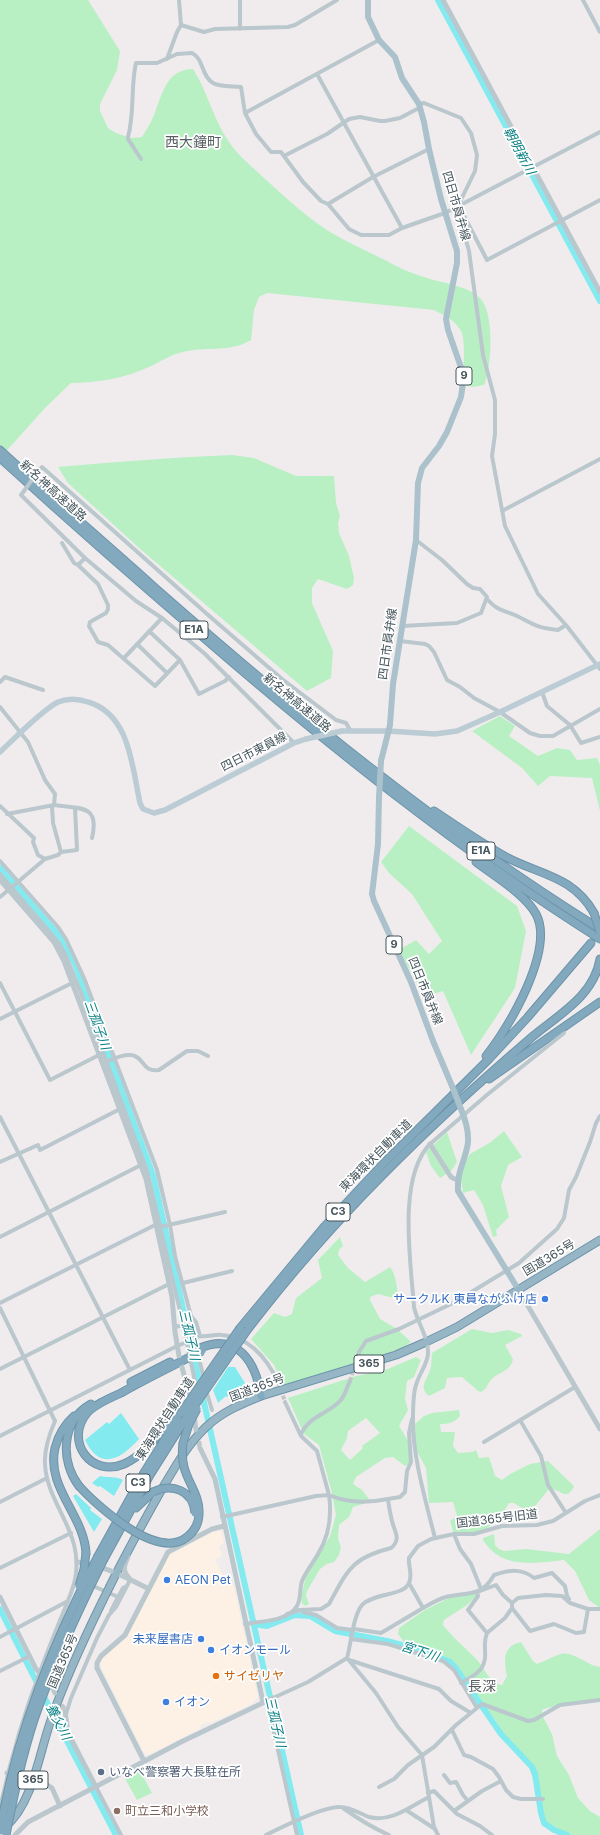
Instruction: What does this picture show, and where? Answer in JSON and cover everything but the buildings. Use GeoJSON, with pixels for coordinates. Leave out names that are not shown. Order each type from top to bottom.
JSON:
{"type":"FeatureCollection","features":[{"type":"Feature","properties":{"kind":"highway","name":"新名神高速道路"},"geometry":{"type":"LineString","coordinates":[[0,450],[227,650],[368,766],[486,854],[600,928]]}},
{"type":"Feature","properties":{"kind":"highway","name":"新名神高速道路"},"geometry":{"type":"LineString","coordinates":[[0,458],[219,651],[393,795],[482,860],[600,939]]}},
{"type":"Feature","properties":{"kind":"highway"},"geometry":{"type":"LineString","coordinates":[[368,766],[427,807],[505,856],[567,884],[584,898],[594,913],[600,932]]}},
{"type":"Feature","properties":{"kind":"highway"},"geometry":{"type":"LineString","coordinates":[[393,795],[522,898],[533,910],[540,923],[540,945],[532,974],[513,1016],[489,1053],[444,1104]]}},
{"type":"Feature","properties":{"kind":"highway"},"geometry":{"type":"LineString","coordinates":[[444,1104],[527,1018],[591,943]]}},
{"type":"Feature","properties":{"kind":"highway"},"geometry":{"type":"LineString","coordinates":[[449,1110],[578,999],[593,980],[600,960]]}},
{"type":"Feature","properties":{"kind":"highway"},"geometry":{"type":"LineString","coordinates":[[449,1110],[514,1060],[600,1002]]}},
{"type":"Feature","properties":{"kind":"highway","name":"東海環状自動車道"},"geometry":{"type":"LineString","coordinates":[[6,1835],[19,1772],[35,1718],[56,1660],[142,1477],[180,1411],[240,1328],[328,1222],[382,1165],[444,1104]]}},
{"type":"Feature","properties":{"kind":"highway","name":"東海環状自動車道"},"geometry":{"type":"LineString","coordinates":[[0,1831],[28,1717],[51,1657],[103,1558],[150,1475],[248,1329],[282,1285],[358,1198],[449,1110]]}},
{"type":"Feature","properties":{"kind":"highway","name":"国道365号"},"geometry":{"type":"LineString","coordinates":[[0,1831],[15,1818],[20,1810],[33,1780],[51,1720],[79,1650],[116,1573],[184,1453],[206,1427],[234,1407],[261,1396],[396,1355],[426,1342],[457,1327],[600,1240]]}},
{"type":"Feature","properties":{"kind":"highway"},"geometry":{"type":"LineString","coordinates":[[51,1657],[82,1577],[86,1553],[82,1530],[59,1488],[54,1465],[56,1443],[71,1419],[144,1375],[183,1359],[211,1344],[221,1343],[231,1345],[238,1349],[252,1366],[260,1387],[261,1396]]}},
{"type":"Feature","properties":{"kind":"highway"},"geometry":{"type":"LineString","coordinates":[[88,1409],[80,1424],[79,1430],[81,1448],[84,1454],[93,1463],[104,1467],[125,1464],[139,1454],[180,1411]]}},
{"type":"Feature","properties":{"kind":"highway"},"geometry":{"type":"LineString","coordinates":[[88,1409],[74,1422],[66,1444],[67,1464],[70,1472],[80,1485],[110,1514],[143,1536],[165,1543],[184,1540],[196,1526],[199,1509],[196,1496],[184,1467],[182,1457],[186,1423]]}},
{"type":"Feature","properties":{"kind":"highway"},"geometry":{"type":"LineString","coordinates":[[80,1485],[112,1510],[146,1532],[158,1537],[171,1539],[186,1533],[194,1518],[194,1507],[189,1497],[181,1490],[171,1488],[159,1489],[153,1492],[136,1507],[103,1558]]}},
{"type":"Feature","properties":{"kind":"main road","name":"四日市員弁線"},"geometry":{"type":"LineString","coordinates":[[368,0],[368,17],[379,40],[395,57],[402,78],[419,106],[441,199],[457,251],[457,263],[446,319],[448,330],[464,376],[463,388],[461,397],[444,437],[420,474],[418,483],[416,540],[402,626],[388,731],[381,761],[378,844],[372,894],[374,902],[411,982],[462,1112],[467,1130],[467,1149],[459,1168],[457,1180]]}},
{"type":"Feature","properties":{"kind":"main road","name":"四日市東員線"},"geometry":{"type":"LineString","coordinates":[[0,752],[59,702],[80,699],[91,702],[105,710],[116,722],[123,733],[140,803],[144,809],[154,813],[164,810],[294,743],[306,739],[350,730],[434,734],[447,733],[468,728],[599,666]]}},
{"type":"Feature","properties":{"kind":"main road"},"geometry":{"type":"LineString","coordinates":[[457,1180],[458,1191],[518,1289]]}},
{"type":"Feature","properties":{"kind":"street"},"geometry":{"type":"LineString","coordinates":[[168,58],[181,25],[179,0]]}},
{"type":"Feature","properties":{"kind":"street"},"geometry":{"type":"LineString","coordinates":[[240,0],[240,29]]}},
{"type":"Feature","properties":{"kind":"street"},"geometry":{"type":"LineString","coordinates":[[181,25],[207,32],[215,29],[288,27],[295,25],[337,0]]}},
{"type":"Feature","properties":{"kind":"street"},"geometry":{"type":"LineString","coordinates":[[443,0],[559,222],[600,292]]}},
{"type":"Feature","properties":{"kind":"street"},"geometry":{"type":"LineString","coordinates":[[582,0],[600,32]]}},
{"type":"Feature","properties":{"kind":"street"},"geometry":{"type":"LineString","coordinates":[[246,113],[379,40]]}},
{"type":"Feature","properties":{"kind":"street"},"geometry":{"type":"LineString","coordinates":[[141,159],[128,139],[133,77],[136,63],[157,63],[177,54],[192,53],[198,57],[207,78],[212,82],[240,87],[246,113],[256,134],[271,152],[273,153],[278,151],[284,156],[321,202],[328,204],[349,228],[361,235],[386,236],[402,228],[457,208],[600,132]]}},
{"type":"Feature","properties":{"kind":"street"},"geometry":{"type":"LineString","coordinates":[[317,74],[373,178],[402,228]]}},
{"type":"Feature","properties":{"kind":"street"},"geometry":{"type":"LineString","coordinates":[[284,156],[327,134],[349,119],[360,117],[380,122],[400,118],[424,103],[461,118],[471,133],[477,155],[475,171],[457,208],[469,251],[483,355],[495,400],[495,434],[492,456],[504,526],[538,594],[566,625],[599,666]]}},
{"type":"Feature","properties":{"kind":"street"},"geometry":{"type":"LineString","coordinates":[[328,204],[373,178],[429,149]]}},
{"type":"Feature","properties":{"kind":"street"},"geometry":{"type":"LineString","coordinates":[[441,199],[443,214]]}},
{"type":"Feature","properties":{"kind":"street"},"geometry":{"type":"LineString","coordinates":[[457,208],[460,210],[487,260],[600,200]]}},
{"type":"Feature","properties":{"kind":"street"},"geometry":{"type":"LineString","coordinates":[[502,512],[600,458]]}},
{"type":"Feature","properties":{"kind":"street"},"geometry":{"type":"LineString","coordinates":[[294,743],[205,654],[162,618],[136,601],[85,558],[21,495],[42,467],[253,654],[336,720],[346,723],[350,730]]}},
{"type":"Feature","properties":{"kind":"street"},"geometry":{"type":"LineString","coordinates":[[416,540],[442,560],[467,584],[484,592],[487,598],[497,609],[541,628],[558,630],[566,625]]}},
{"type":"Feature","properties":{"kind":"street"},"geometry":{"type":"LineString","coordinates":[[62,544],[74,563],[98,584],[108,605],[106,613],[90,622],[89,626],[98,642],[108,644],[155,686],[180,660]]}},
{"type":"Feature","properties":{"kind":"street"},"geometry":{"type":"LineString","coordinates":[[78,565],[85,558]]}},
{"type":"Feature","properties":{"kind":"street"},"geometry":{"type":"LineString","coordinates":[[402,626],[457,623],[481,613],[487,598]]}},
{"type":"Feature","properties":{"kind":"street"},"geometry":{"type":"LineString","coordinates":[[124,658],[162,618]]}},
{"type":"Feature","properties":{"kind":"street"},"geometry":{"type":"LineString","coordinates":[[149,631],[180,660],[199,694],[225,681],[229,677]]}},
{"type":"Feature","properties":{"kind":"street"},"geometry":{"type":"LineString","coordinates":[[400,641],[425,644],[429,646],[434,652],[448,680],[474,698],[500,712],[530,734],[553,736],[570,725],[587,718],[600,709]]}},
{"type":"Feature","properties":{"kind":"street"},"geometry":{"type":"LineString","coordinates":[[136,644],[167,672]]}},
{"type":"Feature","properties":{"kind":"street"},"geometry":{"type":"LineString","coordinates":[[0,682],[5,677],[43,690]]}},
{"type":"Feature","properties":{"kind":"street"},"geometry":{"type":"LineString","coordinates":[[542,692],[547,706],[570,725],[581,743],[600,737]]}},
{"type":"Feature","properties":{"kind":"street"},"geometry":{"type":"LineString","coordinates":[[0,707],[22,732],[45,780],[55,794],[53,805],[53,823],[61,852]]}},
{"type":"Feature","properties":{"kind":"street"},"geometry":{"type":"LineString","coordinates":[[7,814],[53,805],[84,809],[91,814],[95,820],[92,838]]}},
{"type":"Feature","properties":{"kind":"street"},"geometry":{"type":"LineString","coordinates":[[0,806],[34,838],[33,842],[38,855],[45,859]]}},
{"type":"Feature","properties":{"kind":"street"},"geometry":{"type":"LineString","coordinates":[[0,897],[45,859],[58,855],[61,852],[77,850],[75,808]]}},
{"type":"Feature","properties":{"kind":"street"},"geometry":{"type":"LineString","coordinates":[[0,861],[58,927],[66,939],[84,978],[157,1170],[170,1225],[175,1256],[191,1316],[200,1336]]}},
{"type":"Feature","properties":{"kind":"street"},"geometry":{"type":"LineString","coordinates":[[0,874],[10,889],[54,942],[75,982],[141,1165],[181,1315],[200,1401]]}},
{"type":"Feature","properties":{"kind":"street"},"geometry":{"type":"LineString","coordinates":[[0,880],[10,889]]}},
{"type":"Feature","properties":{"kind":"street"},"geometry":{"type":"LineString","coordinates":[[0,1019],[75,982]]}},
{"type":"Feature","properties":{"kind":"street"},"geometry":{"type":"LineString","coordinates":[[0,983],[50,1080],[101,1054]]}},
{"type":"Feature","properties":{"kind":"street"},"geometry":{"type":"LineString","coordinates":[[225,1517],[316,1496],[329,1495],[343,1501],[375,1501],[400,1497],[405,1492],[407,1471],[411,1462],[409,1433],[413,1416],[416,1384],[426,1364],[428,1353],[426,1342],[414,1307],[408,1208],[413,1178],[425,1150],[462,1112],[564,1033]]}},
{"type":"Feature","properties":{"kind":"street"},"geometry":{"type":"LineString","coordinates":[[106,1062],[126,1055],[135,1056],[145,1067],[154,1071],[159,1070],[187,1051],[198,1051],[208,1056]]}},
{"type":"Feature","properties":{"kind":"street"},"geometry":{"type":"LineString","coordinates":[[101,1054],[106,1062],[147,1171],[169,1284],[177,1346],[183,1359],[196,1430]]}},
{"type":"Feature","properties":{"kind":"street"},"geometry":{"type":"LineString","coordinates":[[0,1162],[38,1144],[40,1150],[120,1109]]}},
{"type":"Feature","properties":{"kind":"street"},"geometry":{"type":"LineString","coordinates":[[356,1362],[359,1352],[366,1341],[399,1329],[455,1302],[507,1272],[519,1263],[561,1223],[570,1190],[600,1116]]}},
{"type":"Feature","properties":{"kind":"street"},"geometry":{"type":"LineString","coordinates":[[0,1117],[130,1370]]}},
{"type":"Feature","properties":{"kind":"street"},"geometry":{"type":"LineString","coordinates":[[430,1144],[451,1177],[457,1180]]}},
{"type":"Feature","properties":{"kind":"street"},"geometry":{"type":"LineString","coordinates":[[0,1237],[141,1165]]}},
{"type":"Feature","properties":{"kind":"street"},"geometry":{"type":"LineString","coordinates":[[0,1303],[158,1225],[170,1225],[225,1212]]}},
{"type":"Feature","properties":{"kind":"street"},"geometry":{"type":"LineString","coordinates":[[183,1283],[232,1271]]}},
{"type":"Feature","properties":{"kind":"street"},"geometry":{"type":"LineString","coordinates":[[0,1369],[169,1284]]}},
{"type":"Feature","properties":{"kind":"street"},"geometry":{"type":"LineString","coordinates":[[518,1289],[600,1429]]}},
{"type":"Feature","properties":{"kind":"street"},"geometry":{"type":"LineString","coordinates":[[0,1308],[55,1420],[46,1446],[45,1465],[47,1478],[51,1492],[75,1543],[77,1562],[75,1582],[22,1723],[0,1808]]}},
{"type":"Feature","properties":{"kind":"street"},"geometry":{"type":"LineString","coordinates":[[175,1327],[194,1323]]}},
{"type":"Feature","properties":{"kind":"street"},"geometry":{"type":"LineString","coordinates":[[212,1410],[194,1338],[200,1336],[226,1335],[250,1345],[270,1366],[279,1384]]}},
{"type":"Feature","properties":{"kind":"street"},"geometry":{"type":"LineString","coordinates":[[0,1436],[187,1342]]}},
{"type":"Feature","properties":{"kind":"street"},"geometry":{"type":"LineString","coordinates":[[301,1436],[304,1428],[309,1423],[340,1400],[350,1381]]}},
{"type":"Feature","properties":{"kind":"street"},"geometry":{"type":"LineString","coordinates":[[484,1442],[575,1388]]}},
{"type":"Feature","properties":{"kind":"street"},"geometry":{"type":"LineString","coordinates":[[285,1402],[301,1436],[317,1451],[329,1495],[330,1514],[324,1542],[304,1576],[297,1606],[287,1614]]}},
{"type":"Feature","properties":{"kind":"street"},"geometry":{"type":"LineString","coordinates":[[413,1416],[418,1463],[435,1538]]}},
{"type":"Feature","properties":{"kind":"street"},"geometry":{"type":"LineString","coordinates":[[520,1420],[541,1456],[548,1485],[566,1513]]}},
{"type":"Feature","properties":{"kind":"street"},"geometry":{"type":"LineString","coordinates":[[200,1448],[214,1479],[225,1517],[224,1526],[297,1835]]}},
{"type":"Feature","properties":{"kind":"street"},"geometry":{"type":"LineString","coordinates":[[0,1502],[47,1478]]}},
{"type":"Feature","properties":{"kind":"street","name":"国道365号旧道"},"geometry":{"type":"LineString","coordinates":[[409,1583],[410,1556],[421,1544],[435,1538],[454,1534],[474,1534],[502,1526],[538,1526],[553,1521],[584,1501],[600,1495]]}},
{"type":"Feature","properties":{"kind":"street"},"geometry":{"type":"LineString","coordinates":[[247,1624],[258,1621],[269,1621],[300,1610],[324,1608],[329,1604],[352,1566],[368,1554],[394,1546],[397,1534],[392,1524],[388,1499]]}},
{"type":"Feature","properties":{"kind":"street"},"geometry":{"type":"LineString","coordinates":[[144,1761],[98,1668],[97,1663],[101,1656],[126,1635],[168,1552],[212,1529],[224,1526]]}},
{"type":"Feature","properties":{"kind":"street"},"geometry":{"type":"LineString","coordinates":[[0,1568],[71,1533]]}},
{"type":"Feature","properties":{"kind":"street"},"geometry":{"type":"LineString","coordinates":[[454,1534],[460,1549],[471,1564],[479,1591],[478,1596],[468,1610],[487,1633]]}},
{"type":"Feature","properties":{"kind":"street"},"geometry":{"type":"LineString","coordinates":[[130,1580],[125,1574],[124,1568],[133,1541]]}},
{"type":"Feature","properties":{"kind":"street"},"geometry":{"type":"LineString","coordinates":[[77,1562],[96,1565],[149,1589]]}},
{"type":"Feature","properties":{"kind":"street"},"geometry":{"type":"LineString","coordinates":[[479,1591],[489,1584],[495,1575],[516,1569],[529,1572],[534,1578],[552,1573],[565,1586],[567,1596],[577,1603],[577,1605]]}},
{"type":"Feature","properties":{"kind":"street"},"geometry":{"type":"LineString","coordinates":[[109,1615],[116,1607],[130,1580]]}},
{"type":"Feature","properties":{"kind":"street"},"geometry":{"type":"LineString","coordinates":[[75,1582],[96,1586],[118,1597]]}},
{"type":"Feature","properties":{"kind":"street"},"geometry":{"type":"LineString","coordinates":[[347,1659],[358,1612],[365,1602],[372,1598],[401,1590],[409,1583],[423,1608]]}},
{"type":"Feature","properties":{"kind":"street"},"geometry":{"type":"LineString","coordinates":[[121,1835],[93,1789],[68,1733],[65,1713],[97,1638],[122,1588],[127,1585]]}},
{"type":"Feature","properties":{"kind":"street"},"geometry":{"type":"LineString","coordinates":[[287,1614],[297,1612],[310,1613],[337,1628],[381,1633],[423,1608],[446,1597],[479,1591],[496,1585],[502,1596],[512,1606],[530,1631],[554,1624],[576,1633],[584,1632],[588,1609]]}},
{"type":"Feature","properties":{"kind":"street"},"geometry":{"type":"LineString","coordinates":[[463,1682],[478,1673],[485,1664],[484,1643],[487,1633],[505,1618],[518,1598],[546,1595],[562,1596],[577,1605],[588,1609],[600,1609]]}},
{"type":"Feature","properties":{"kind":"street"},"geometry":{"type":"LineString","coordinates":[[0,1597],[29,1656],[40,1672],[51,1684],[55,1693]]}},
{"type":"Feature","properties":{"kind":"street"},"geometry":{"type":"LineString","coordinates":[[0,1637],[68,1601]]}},
{"type":"Feature","properties":{"kind":"street"},"geometry":{"type":"LineString","coordinates":[[351,1638],[388,1644],[443,1661],[451,1666],[479,1706],[528,1721],[534,1720],[560,1705],[600,1700]]}},
{"type":"Feature","properties":{"kind":"street"},"geometry":{"type":"LineString","coordinates":[[0,1671],[29,1656]]}},
{"type":"Feature","properties":{"kind":"street"},"geometry":{"type":"LineString","coordinates":[[347,1659],[376,1693],[398,1727],[422,1755],[435,1830],[438,1835]]}},
{"type":"Feature","properties":{"kind":"street"},"geometry":{"type":"LineString","coordinates":[[15,1835],[28,1822],[144,1761],[308,1682],[347,1659],[439,1689],[451,1701],[471,1713]]}},
{"type":"Feature","properties":{"kind":"street"},"geometry":{"type":"LineString","coordinates":[[379,1787],[394,1779],[408,1765],[422,1755],[479,1706]]}},
{"type":"Feature","properties":{"kind":"street"},"geometry":{"type":"LineString","coordinates":[[452,1730],[464,1755],[472,1757],[493,1769],[498,1774],[501,1782],[512,1797],[521,1800],[543,1799]]}},
{"type":"Feature","properties":{"kind":"street"},"geometry":{"type":"LineString","coordinates":[[8,1774],[46,1784],[52,1788],[60,1806]]}},
{"type":"Feature","properties":{"kind":"street"},"geometry":{"type":"LineString","coordinates":[[444,1775],[450,1783],[456,1782],[468,1801]]}},
{"type":"Feature","properties":{"kind":"street"},"geometry":{"type":"LineString","coordinates":[[454,1811],[482,1791],[501,1782]]}},
{"type":"Feature","properties":{"kind":"street"},"geometry":{"type":"LineString","coordinates":[[266,1835],[293,1821],[328,1809],[341,1807],[350,1808],[368,1816],[382,1818],[406,1810],[434,1791],[454,1811],[480,1826],[492,1835]]}},
{"type":"Feature","properties":{"kind":"street"},"geometry":{"type":"LineString","coordinates":[[341,1807],[359,1817],[372,1828],[389,1835]]}},
{"type":"Feature","properties":{"kind":"street"},"geometry":{"type":"LineString","coordinates":[[406,1810],[435,1830]]}},
{"type":"Feature","properties":{"kind":"shaded area"},"geometry":{"type":"Polygon","coordinates":[[[221,1530],[224,1543],[219,1546],[222,1556],[215,1560],[228,1585],[233,1583],[258,1697],[252,1704],[211,1723],[207,1722],[201,1725],[200,1729],[148,1755],[144,1753],[101,1667],[100,1662],[101,1659],[127,1637],[169,1555],[213,1532],[221,1530]]]}},
{"type":"Feature","properties":{"kind":"green space"},"geometry":{"type":"Polygon","coordinates":[[[0,0],[88,0],[120,51],[117,70],[100,104],[100,111],[108,128],[116,133],[131,138],[142,137],[153,118],[166,84],[177,73],[184,70],[193,69],[203,87],[223,133],[233,147],[241,157],[306,215],[335,235],[399,267],[414,274],[461,287],[480,298],[485,305],[488,315],[491,340],[489,366],[484,385],[472,387],[463,384],[463,336],[461,331],[452,321],[434,310],[267,293],[259,297],[254,310],[251,340],[244,344],[228,348],[196,350],[172,355],[140,371],[121,377],[101,381],[71,383],[45,408],[0,458],[0,0]]]}},
{"type":"Feature","properties":{"kind":"green space"},"geometry":{"type":"Polygon","coordinates":[[[232,455],[254,458],[296,476],[334,476],[336,503],[340,516],[338,523],[339,533],[349,556],[354,578],[353,585],[347,589],[318,579],[312,588],[312,603],[333,651],[331,678],[307,691],[139,548],[68,483],[58,467],[167,458],[232,455]]]}},
{"type":"Feature","properties":{"kind":"green space"},"geometry":{"type":"Polygon","coordinates":[[[500,716],[515,726],[509,736],[538,756],[557,748],[570,750],[577,760],[597,758],[600,765],[600,811],[592,778],[550,776],[538,786],[522,768],[472,731],[500,716]]]}},
{"type":"Feature","properties":{"kind":"green space"},"geometry":{"type":"Polygon","coordinates":[[[409,826],[517,906],[526,931],[515,988],[471,1055],[443,991],[424,997],[399,950],[416,940],[429,954],[442,941],[412,894],[389,873],[381,862],[409,826]]]}},
{"type":"Feature","properties":{"kind":"green space"},"geometry":{"type":"Polygon","coordinates":[[[504,1131],[522,1157],[508,1165],[501,1186],[509,1217],[496,1230],[497,1236],[493,1237],[483,1205],[474,1190],[463,1193],[460,1172],[470,1154],[491,1142],[504,1131]]]}},
{"type":"Feature","properties":{"kind":"green space"},"geometry":{"type":"Polygon","coordinates":[[[447,1132],[457,1162],[451,1171],[440,1178],[431,1166],[426,1152],[447,1132]]]}},
{"type":"Feature","properties":{"kind":"green space"},"geometry":{"type":"Polygon","coordinates":[[[340,1237],[343,1246],[339,1250],[338,1255],[348,1268],[365,1282],[390,1267],[396,1282],[397,1299],[378,1294],[370,1297],[370,1300],[380,1319],[397,1329],[411,1342],[404,1347],[360,1364],[283,1385],[274,1365],[251,1339],[274,1313],[285,1317],[292,1314],[296,1298],[322,1278],[318,1260],[340,1237]]]}},
{"type":"Feature","properties":{"kind":"green space"},"geometry":{"type":"Polygon","coordinates":[[[472,1329],[492,1333],[508,1330],[521,1334],[522,1336],[505,1345],[513,1359],[512,1363],[504,1371],[492,1379],[481,1392],[462,1377],[447,1378],[445,1388],[429,1396],[424,1390],[424,1383],[431,1368],[432,1353],[472,1329]]]}},
{"type":"Feature","properties":{"kind":"green space"},"geometry":{"type":"Polygon","coordinates":[[[416,1357],[421,1360],[414,1377],[407,1381],[405,1399],[408,1410],[399,1426],[410,1445],[410,1460],[408,1465],[405,1466],[393,1457],[385,1458],[356,1477],[353,1484],[362,1490],[369,1499],[369,1502],[353,1507],[349,1517],[339,1525],[338,1539],[341,1547],[339,1555],[334,1562],[327,1564],[320,1569],[307,1591],[306,1596],[309,1604],[305,1606],[302,1603],[301,1598],[306,1576],[330,1536],[336,1515],[332,1493],[319,1445],[304,1434],[288,1398],[356,1376],[383,1371],[416,1357]],[[366,1418],[348,1431],[347,1438],[341,1450],[350,1460],[363,1448],[362,1446],[380,1433],[366,1418]]]}},
{"type":"Feature","properties":{"kind":"green space"},"geometry":{"type":"Polygon","coordinates":[[[459,1410],[460,1416],[456,1420],[449,1423],[440,1424],[441,1432],[455,1432],[453,1446],[458,1453],[472,1452],[476,1450],[479,1458],[489,1457],[495,1476],[502,1480],[510,1474],[530,1464],[548,1461],[574,1486],[571,1491],[568,1494],[563,1494],[557,1490],[549,1489],[536,1505],[527,1511],[514,1503],[509,1503],[499,1520],[487,1528],[471,1534],[454,1534],[450,1521],[457,1516],[453,1502],[429,1503],[426,1468],[415,1448],[415,1424],[424,1416],[432,1413],[459,1410]]]}},
{"type":"Feature","properties":{"kind":"green space"},"geometry":{"type":"Polygon","coordinates":[[[600,1529],[600,1608],[589,1600],[575,1571],[564,1560],[530,1563],[509,1560],[499,1556],[491,1550],[483,1540],[483,1538],[494,1534],[495,1545],[504,1551],[526,1549],[569,1554],[600,1529]]]}},
{"type":"Feature","properties":{"kind":"green space"},"geometry":{"type":"Polygon","coordinates":[[[472,1593],[477,1595],[467,1605],[444,1620],[443,1625],[478,1661],[494,1682],[502,1685],[507,1676],[505,1660],[507,1651],[510,1647],[521,1642],[533,1661],[537,1664],[558,1655],[566,1654],[600,1667],[600,1699],[547,1708],[542,1710],[542,1715],[552,1734],[557,1756],[569,1775],[578,1798],[590,1811],[600,1817],[600,1835],[571,1835],[552,1832],[548,1829],[541,1814],[534,1781],[528,1765],[521,1753],[507,1739],[495,1719],[471,1691],[464,1676],[440,1652],[404,1642],[398,1634],[399,1628],[425,1610],[449,1598],[472,1593]]]}},
{"type":"Feature","properties":{"kind":"green space"},"geometry":{"type":"Polygon","coordinates":[[[138,1767],[152,1793],[137,1800],[123,1775],[138,1767]]]}},
{"type":"Feature","properties":{"kind":"water"},"geometry":{"type":"Polygon","coordinates":[[[228,1367],[235,1367],[245,1383],[240,1391],[227,1397],[226,1396],[218,1403],[213,1390],[228,1367]]]}},
{"type":"Feature","properties":{"kind":"water"},"geometry":{"type":"Polygon","coordinates":[[[121,1413],[139,1439],[118,1457],[104,1459],[97,1456],[85,1440],[107,1422],[109,1424],[121,1413]]]}},
{"type":"Feature","properties":{"kind":"water"},"geometry":{"type":"Polygon","coordinates":[[[100,1476],[123,1480],[114,1496],[100,1486],[98,1487],[92,1483],[100,1476]]]}},
{"type":"Feature","properties":{"kind":"water"},"geometry":{"type":"Polygon","coordinates":[[[76,1494],[91,1508],[90,1510],[102,1519],[94,1532],[73,1496],[76,1494]]]}},
{"type":"Feature","properties":{"kind":"waterway","name":"朝明新川"},"geometry":{"type":"LineString","coordinates":[[438,0],[600,301]]}},
{"type":"Feature","properties":{"kind":"waterway","name":"三孤子川"},"geometry":{"type":"LineString","coordinates":[[0,868],[61,938],[75,964],[153,1175],[301,1835]]}},
{"type":"Feature","properties":{"kind":"waterway","name":"養父川"},"geometry":{"type":"LineString","coordinates":[[0,1609],[116,1835]]}},
{"type":"Feature","properties":{"kind":"waterway","name":"宮下川"},"geometry":{"type":"LineString","coordinates":[[253,1624],[267,1626],[295,1615],[310,1616],[335,1631],[387,1641],[424,1651],[450,1662],[501,1734],[532,1767],[535,1774],[544,1823],[554,1830],[567,1835]]}},
{"type":"Feature","properties":{"kind":"tunnel"},"geometry":{"type":"LineString","coordinates":[[350,1381],[354,1368]]}},
{"type":"Feature","properties":{"kind":"tunnel"},"geometry":{"type":"LineString","coordinates":[[281,1390],[285,1402]]}},
{"type":"Feature","properties":{"kind":"tunnel"},"geometry":{"type":"LineString","coordinates":[[197,1434],[200,1448]]}},
{"type":"Feature","properties":{"kind":"tunnel"},"geometry":{"type":"LineString","coordinates":[[58,1698],[65,1711]]}},
{"type":"Feature","properties":{"kind":"place","name":"サークルK 東員ながふけ店"},"geometry":{"type":"Point","coordinates":[545,1299]}},
{"type":"Feature","properties":{"kind":"place","name":"AEON Pet"},"geometry":{"type":"Point","coordinates":[167,1580]}},
{"type":"Feature","properties":{"kind":"place","name":"未来屋書店"},"geometry":{"type":"Point","coordinates":[201,1639]}},
{"type":"Feature","properties":{"kind":"place","name":"イオンモール"},"geometry":{"type":"Point","coordinates":[211,1650]}},
{"type":"Feature","properties":{"kind":"place","name":"サイゼリヤ"},"geometry":{"type":"Point","coordinates":[216,1676]}},
{"type":"Feature","properties":{"kind":"place","name":"イオン"},"geometry":{"type":"Point","coordinates":[166,1702]}},
{"type":"Feature","properties":{"kind":"place","name":"いなべ警察署大長駐在所"},"geometry":{"type":"Point","coordinates":[101,1772]}},
{"type":"Feature","properties":{"kind":"place","name":"町立三和小学校"},"geometry":{"type":"Point","coordinates":[117,1811]}},
{"type":"Feature","properties":{"kind":"district","name":"西大鐘町"},"geometry":{"type":"Point","coordinates":[193,143]}},
{"type":"Feature","properties":{"kind":"district","name":"長深"},"geometry":{"type":"Point","coordinates":[482,1687]}}]}
